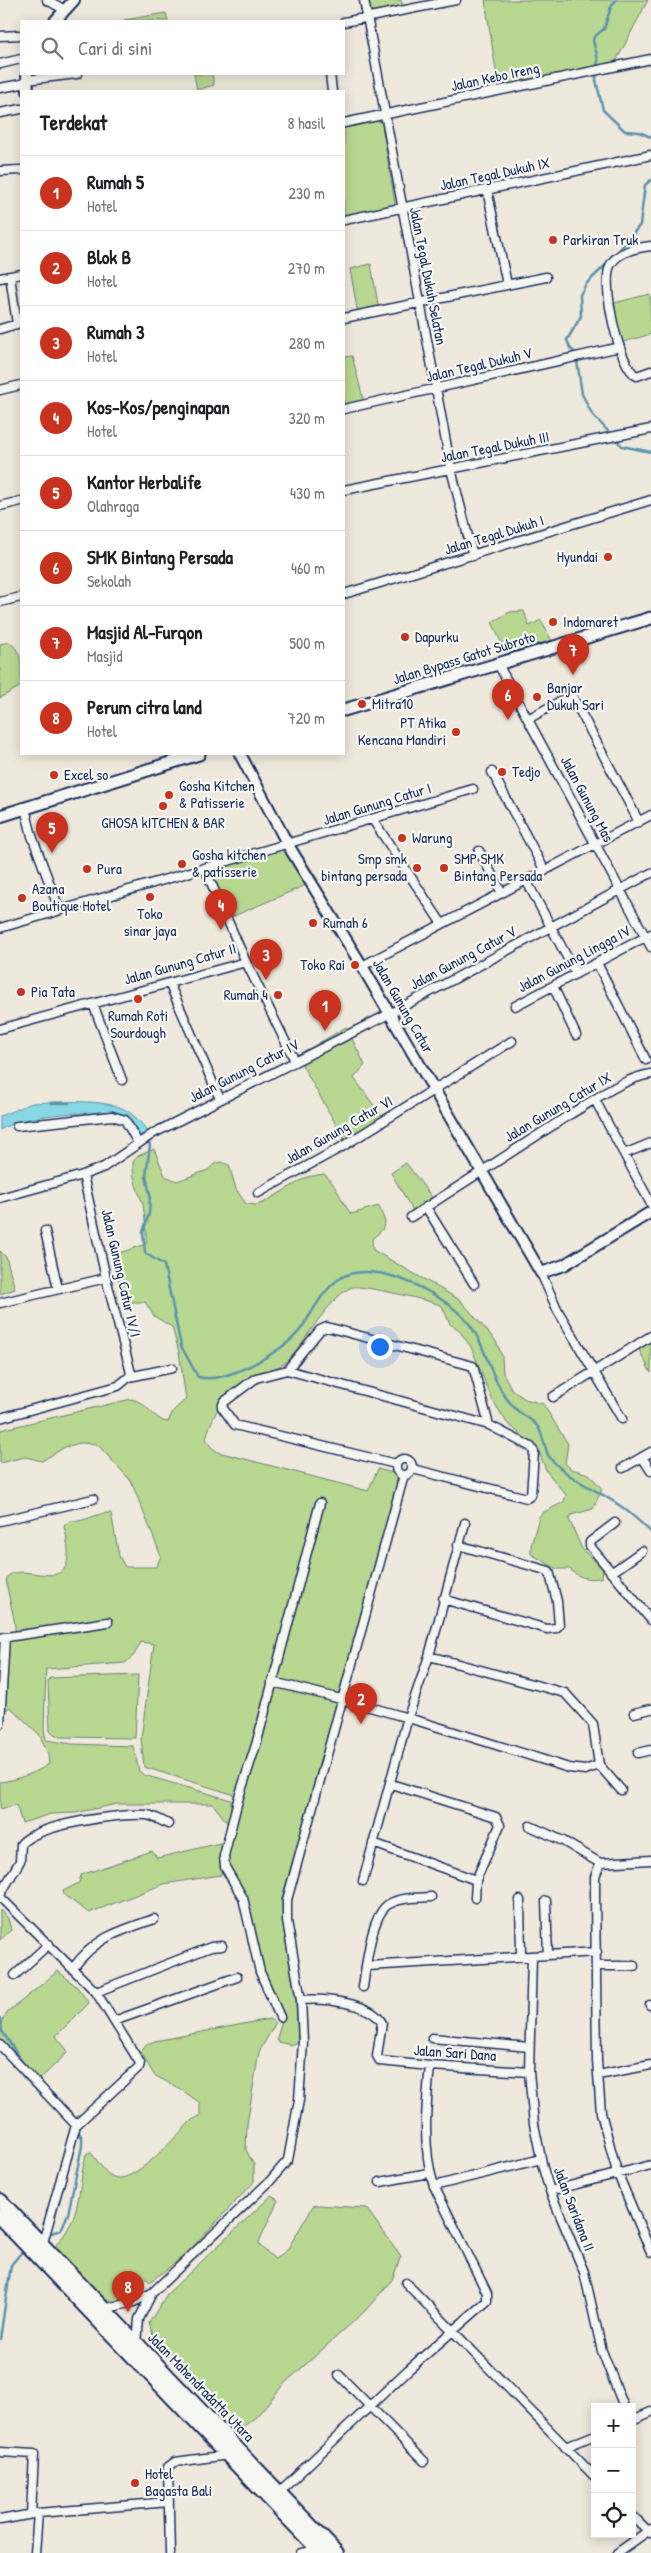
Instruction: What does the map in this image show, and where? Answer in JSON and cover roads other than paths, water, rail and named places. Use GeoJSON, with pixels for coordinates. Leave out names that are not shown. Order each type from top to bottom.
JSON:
{"type":"FeatureCollection","features":[{"type":"Feature","properties":{"kind":"highway","name":"Jalan Mahendradatta Utara"},"geometry":{"type":"LineString","coordinates":[[0,2201],[40,2251],[275,2495],[321,2552]]}},
{"type":"Feature","properties":{"kind":"highway","name":"Jalan Mahendradatta Utara"},"geometry":{"type":"LineString","coordinates":[[0,2217],[40,2251]]}},
{"type":"Feature","properties":{"kind":"highway","name":"Jalan Mahendradatta Utara"},"geometry":{"type":"LineString","coordinates":[[134,2349],[230,2455],[336,2553]]}},
{"type":"Feature","properties":{"kind":"main road","name":"Jalan Bypass Gatot Subroto"},"geometry":{"type":"LineString","coordinates":[[345,710],[651,618]]}},
{"type":"Feature","properties":{"kind":"main road"},"geometry":{"type":"LineString","coordinates":[[0,816],[196,755]]}},
{"type":"Feature","properties":{"kind":"street"},"geometry":{"type":"LineString","coordinates":[[47,0],[65,10]]}},
{"type":"Feature","properties":{"kind":"street"},"geometry":{"type":"LineString","coordinates":[[56,20],[74,0]]}},
{"type":"Feature","properties":{"kind":"street","name":"Jalan Tegal Dukuh Selatan"},"geometry":{"type":"LineString","coordinates":[[364,0],[401,208],[451,469],[473,556]]}},
{"type":"Feature","properties":{"kind":"street"},"geometry":{"type":"LineString","coordinates":[[345,22],[456,0]]}},
{"type":"Feature","properties":{"kind":"street"},"geometry":{"type":"LineString","coordinates":[[0,36],[20,35]]}},
{"type":"Feature","properties":{"kind":"street"},"geometry":{"type":"LineString","coordinates":[[0,64],[20,59]]}},
{"type":"Feature","properties":{"kind":"street","name":"Jalan Kebo Ireng"},"geometry":{"type":"LineString","coordinates":[[345,123],[651,59]]}},
{"type":"Feature","properties":{"kind":"street"},"geometry":{"type":"LineString","coordinates":[[0,88],[71,75]]}},
{"type":"Feature","properties":{"kind":"street"},"geometry":{"type":"LineString","coordinates":[[330,75],[332,90]]}},
{"type":"Feature","properties":{"kind":"street"},"geometry":{"type":"LineString","coordinates":[[0,113],[20,109]]}},
{"type":"Feature","properties":{"kind":"street","name":"Jalan Tegal Dukuh IX"},"geometry":{"type":"LineString","coordinates":[[345,220],[651,156]]}},
{"type":"Feature","properties":{"kind":"street"},"geometry":{"type":"LineString","coordinates":[[0,171],[20,170]]}},
{"type":"Feature","properties":{"kind":"street"},"geometry":{"type":"LineString","coordinates":[[487,190],[507,284]]}},
{"type":"Feature","properties":{"kind":"street"},"geometry":{"type":"LineString","coordinates":[[651,246],[629,250],[617,257],[609,266],[607,282],[609,302],[620,347],[632,374],[637,376],[651,371]]}},
{"type":"Feature","properties":{"kind":"street"},"geometry":{"type":"LineString","coordinates":[[0,278],[20,274]]}},
{"type":"Feature","properties":{"kind":"street"},"geometry":{"type":"LineString","coordinates":[[0,329],[17,324],[10,276]]}},
{"type":"Feature","properties":{"kind":"street"},"geometry":{"type":"LineString","coordinates":[[345,318],[546,277]]}},
{"type":"Feature","properties":{"kind":"street","name":"Jalan Tegal Dukuh V"},"geometry":{"type":"LineString","coordinates":[[345,409],[436,390],[620,347]]}},
{"type":"Feature","properties":{"kind":"street"},"geometry":{"type":"LineString","coordinates":[[0,390],[20,385]]}},
{"type":"Feature","properties":{"kind":"street","name":"Jalan Tegal Dukuh III"},"geometry":{"type":"LineString","coordinates":[[345,490],[651,430]]}},
{"type":"Feature","properties":{"kind":"street","name":"Jalan Tegal Dukuh I"},"geometry":{"type":"LineString","coordinates":[[345,594],[651,500]]}},
{"type":"Feature","properties":{"kind":"street"},"geometry":{"type":"LineString","coordinates":[[0,506],[20,501]]}},
{"type":"Feature","properties":{"kind":"street"},"geometry":{"type":"LineString","coordinates":[[0,602],[20,597]]}},
{"type":"Feature","properties":{"kind":"street","name":"Jalan Gunung Mas"},"geometry":{"type":"LineString","coordinates":[[498,664],[620,890],[648,935],[651,947]]}},
{"type":"Feature","properties":{"kind":"street"},"geometry":{"type":"LineString","coordinates":[[528,719],[564,699],[573,698],[639,822]]}},
{"type":"Feature","properties":{"kind":"street","name":"Jalan Gunung Catur"},"geometry":{"type":"LineString","coordinates":[[241,755],[288,845],[362,966],[482,1170],[541,1273],[558,1311],[622,1419]]}},
{"type":"Feature","properties":{"kind":"street"},"geometry":{"type":"LineString","coordinates":[[492,772],[545,871]]}},
{"type":"Feature","properties":{"kind":"street","name":"Jalan Gunung Catur I"},"geometry":{"type":"LineString","coordinates":[[288,845],[472,789]]}},
{"type":"Feature","properties":{"kind":"street"},"geometry":{"type":"LineString","coordinates":[[25,808],[32,836],[59,909]]}},
{"type":"Feature","properties":{"kind":"street"},"geometry":{"type":"LineString","coordinates":[[362,966],[651,816]]}},
{"type":"Feature","properties":{"kind":"street"},"geometry":{"type":"LineString","coordinates":[[373,820],[442,924]]}},
{"type":"Feature","properties":{"kind":"street"},"geometry":{"type":"LineString","coordinates":[[0,928],[59,909],[288,845]]}},
{"type":"Feature","properties":{"kind":"street"},"geometry":{"type":"LineString","coordinates":[[479,852],[502,893]]}},
{"type":"Feature","properties":{"kind":"street","name":"Jalan Gunung Catur II"},"geometry":{"type":"LineString","coordinates":[[0,1029],[246,962],[205,869]]}},
{"type":"Feature","properties":{"kind":"street","name":"Jalan Gunung Catur V"},"geometry":{"type":"LineString","coordinates":[[389,1014],[651,873]]}},
{"type":"Feature","properties":{"kind":"street"},"geometry":{"type":"LineString","coordinates":[[526,880],[576,974]]}},
{"type":"Feature","properties":{"kind":"street","name":"Jalan Gunung Lingga IV"},"geometry":{"type":"LineString","coordinates":[[515,1006],[648,935]]}},
{"type":"Feature","properties":{"kind":"street"},"geometry":{"type":"LineString","coordinates":[[246,962],[295,1061]]}},
{"type":"Feature","properties":{"kind":"street"},"geometry":{"type":"LineString","coordinates":[[597,963],[646,1060]]}},
{"type":"Feature","properties":{"kind":"street"},"geometry":{"type":"LineString","coordinates":[[169,982],[220,1099]]}},
{"type":"Feature","properties":{"kind":"street"},"geometry":{"type":"LineString","coordinates":[[553,986],[576,1035]]}},
{"type":"Feature","properties":{"kind":"street"},"geometry":{"type":"LineString","coordinates":[[93,1004],[122,1080]]}},
{"type":"Feature","properties":{"kind":"street","name":"Jalan Gunung Catur IV"},"geometry":{"type":"LineString","coordinates":[[0,1198],[83,1176],[104,1167],[154,1133],[389,1014]]}},
{"type":"Feature","properties":{"kind":"street","name":"Jalan Gunung Catur VI"},"geometry":{"type":"LineString","coordinates":[[258,1193],[340,1148],[512,1041]]}},
{"type":"Feature","properties":{"kind":"street","name":"Jalan Gunung Catur IX"},"geometry":{"type":"LineString","coordinates":[[411,1217],[482,1170],[623,1083],[651,1074]]}},
{"type":"Feature","properties":{"kind":"street"},"geometry":{"type":"LineString","coordinates":[[595,1100],[651,1204]]}},
{"type":"Feature","properties":{"kind":"street"},"geometry":{"type":"LineString","coordinates":[[17,1126],[112,1116],[125,1120],[139,1142]]}},
{"type":"Feature","properties":{"kind":"street"},"geometry":{"type":"LineString","coordinates":[[624,1154],[651,1143]]}},
{"type":"Feature","properties":{"kind":"street","name":"Jalan Gunung Catur IV/I"},"geometry":{"type":"LineString","coordinates":[[83,1176],[106,1278],[131,1373],[129,1377]]}},
{"type":"Feature","properties":{"kind":"street"},"geometry":{"type":"LineString","coordinates":[[426,1208],[474,1284]]}},
{"type":"Feature","properties":{"kind":"street"},"geometry":{"type":"LineString","coordinates":[[541,1273],[564,1265],[651,1212]]}},
{"type":"Feature","properties":{"kind":"street"},"geometry":{"type":"LineString","coordinates":[[45,1231],[58,1289]]}},
{"type":"Feature","properties":{"kind":"street"},"geometry":{"type":"LineString","coordinates":[[0,1303],[106,1278]]}},
{"type":"Feature","properties":{"kind":"street"},"geometry":{"type":"LineString","coordinates":[[287,1370],[320,1330],[327,1327],[473,1366],[489,1425]]}},
{"type":"Feature","properties":{"kind":"street"},"geometry":{"type":"LineString","coordinates":[[553,1397],[651,1336]]}},
{"type":"Feature","properties":{"kind":"street"},"geometry":{"type":"LineString","coordinates":[[0,1418],[118,1386],[129,1377],[172,1368]]}},
{"type":"Feature","properties":{"kind":"street"},"geometry":{"type":"LineString","coordinates":[[287,1370],[489,1425],[533,1450],[530,1497],[526,1498],[412,1469],[413,1465],[407,1459],[396,1464],[235,1425],[222,1407],[224,1402],[256,1378],[287,1370]]}},
{"type":"Feature","properties":{"kind":"street"},"geometry":{"type":"LineString","coordinates":[[623,1468],[651,1452]]}},
{"type":"Feature","properties":{"kind":"street"},"geometry":{"type":"LineString","coordinates":[[642,1458],[651,1471]]}},
{"type":"Feature","properties":{"kind":"street"},"geometry":{"type":"LineString","coordinates":[[396,1464],[398,1472],[404,1475]]}},
{"type":"Feature","properties":{"kind":"street"},"geometry":{"type":"LineString","coordinates":[[98,2312],[134,2302],[152,2293],[286,2165],[299,2100],[303,2042],[301,2000],[287,1921],[288,1900],[404,1475],[412,1469]]}},
{"type":"Feature","properties":{"kind":"street"},"geometry":{"type":"LineString","coordinates":[[0,1521],[93,1499]]}},
{"type":"Feature","properties":{"kind":"street"},"geometry":{"type":"LineString","coordinates":[[280,2017],[260,1972],[243,1898],[225,1867],[224,1856],[320,1503]]}},
{"type":"Feature","properties":{"kind":"street"},"geometry":{"type":"LineString","coordinates":[[363,1881],[408,1717],[429,1656],[458,1545],[466,1522]]}},
{"type":"Feature","properties":{"kind":"street"},"geometry":{"type":"LineString","coordinates":[[615,1523],[590,1542],[590,1546],[611,1573],[639,1603],[651,1620]]}},
{"type":"Feature","properties":{"kind":"street"},"geometry":{"type":"LineString","coordinates":[[444,1600],[546,1629],[556,1628],[559,1625],[557,1601],[549,1571],[458,1545]]}},
{"type":"Feature","properties":{"kind":"street"},"geometry":{"type":"LineString","coordinates":[[611,1573],[642,1551]]}},
{"type":"Feature","properties":{"kind":"street"},"geometry":{"type":"LineString","coordinates":[[0,1724],[2,1637],[108,1622]]}},
{"type":"Feature","properties":{"kind":"street"},"geometry":{"type":"LineString","coordinates":[[429,1656],[565,1693],[593,1724],[599,1765],[621,1790]]}},
{"type":"Feature","properties":{"kind":"street"},"geometry":{"type":"LineString","coordinates":[[272,1682],[344,1698],[569,1768],[585,1770],[599,1765]]}},
{"type":"Feature","properties":{"kind":"street"},"geometry":{"type":"LineString","coordinates":[[634,1713],[651,1709]]}},
{"type":"Feature","properties":{"kind":"street"},"geometry":{"type":"LineString","coordinates":[[638,1753],[651,1750]]}},
{"type":"Feature","properties":{"kind":"street"},"geometry":{"type":"LineString","coordinates":[[391,1784],[496,1817],[500,1825],[476,1880],[475,1898]]}},
{"type":"Feature","properties":{"kind":"street"},"geometry":{"type":"LineString","coordinates":[[40,2251],[76,2125],[139,2066],[139,2059],[96,1992],[0,1896],[20,1861],[21,1844],[28,1838],[56,1827],[126,1814],[150,1815],[168,1824]]}},
{"type":"Feature","properties":{"kind":"street"},"geometry":{"type":"LineString","coordinates":[[530,1826],[563,1841],[600,1863],[651,1860]]}},
{"type":"Feature","properties":{"kind":"street"},"geometry":{"type":"LineString","coordinates":[[373,1843],[476,1880]]}},
{"type":"Feature","properties":{"kind":"street"},"geometry":{"type":"LineString","coordinates":[[600,1863],[595,1878],[598,2075],[601,2113],[617,2172],[651,2252]]}},
{"type":"Feature","properties":{"kind":"street"},"geometry":{"type":"LineString","coordinates":[[363,1987],[368,1966],[370,1940],[381,1912],[387,1905],[406,1898],[431,1897]]}},
{"type":"Feature","properties":{"kind":"street"},"geometry":{"type":"LineString","coordinates":[[520,1900],[521,1956]]}},
{"type":"Feature","properties":{"kind":"street"},"geometry":{"type":"LineString","coordinates":[[546,1902],[548,1955]]}},
{"type":"Feature","properties":{"kind":"street"},"geometry":{"type":"LineString","coordinates":[[73,1968],[86,1950],[98,1941],[154,1919]]}},
{"type":"Feature","properties":{"kind":"street"},"geometry":{"type":"LineString","coordinates":[[15,1975],[49,1944]]}},
{"type":"Feature","properties":{"kind":"street"},"geometry":{"type":"LineString","coordinates":[[96,1992],[211,1947],[222,1946]]}},
{"type":"Feature","properties":{"kind":"street"},"geometry":{"type":"LineString","coordinates":[[368,1966],[597,1952]]}},
{"type":"Feature","properties":{"kind":"street","name":"Jalan Saridana II"},"geometry":{"type":"LineString","coordinates":[[532,1956],[529,2072],[541,2158],[550,2191],[584,2272],[602,2351],[622,2403]]}},
{"type":"Feature","properties":{"kind":"street"},"geometry":{"type":"LineString","coordinates":[[596,1966],[634,1966]]}},
{"type":"Feature","properties":{"kind":"street"},"geometry":{"type":"LineString","coordinates":[[114,2021],[236,1977]]}},
{"type":"Feature","properties":{"kind":"street","name":"Jalan Sari Dana"},"geometry":{"type":"LineString","coordinates":[[301,2000],[316,1999],[360,2007],[380,2019],[383,2028],[377,2056],[380,2061],[529,2072]]}},
{"type":"Feature","properties":{"kind":"street"},"geometry":{"type":"LineString","coordinates":[[432,2038],[530,2046]]}},
{"type":"Feature","properties":{"kind":"street"},"geometry":{"type":"LineString","coordinates":[[0,2045],[76,2125]]}},
{"type":"Feature","properties":{"kind":"street"},"geometry":{"type":"LineString","coordinates":[[598,2075],[651,2065]]}},
{"type":"Feature","properties":{"kind":"street"},"geometry":{"type":"LineString","coordinates":[[275,2495],[487,2301],[488,2293],[429,2173],[425,2124],[430,2066]]}},
{"type":"Feature","properties":{"kind":"street"},"geometry":{"type":"LineString","coordinates":[[434,2186],[541,2158]]}},
{"type":"Feature","properties":{"kind":"street"},"geometry":{"type":"LineString","coordinates":[[550,2191],[617,2172],[651,2165]]}},
{"type":"Feature","properties":{"kind":"street"},"geometry":{"type":"LineString","coordinates":[[380,2182],[429,2173]]}},
{"type":"Feature","properties":{"kind":"street"},"geometry":{"type":"LineString","coordinates":[[406,2283],[591,2473]]}},
{"type":"Feature","properties":{"kind":"street"},"geometry":{"type":"LineString","coordinates":[[134,2349],[139,2319],[152,2293]]}},
{"type":"Feature","properties":{"kind":"street"},"geometry":{"type":"LineString","coordinates":[[339,2375],[424,2461]]}},
{"type":"Feature","properties":{"kind":"street"},"geometry":{"type":"LineString","coordinates":[[636,2418],[651,2412]]}},
{"type":"Feature","properties":{"kind":"street"},"geometry":{"type":"LineString","coordinates":[[564,2446],[591,2436]]}},
{"type":"Feature","properties":{"kind":"street"},"geometry":{"type":"LineString","coordinates":[[0,2452],[34,2454],[35,2553]]}},
{"type":"Feature","properties":{"kind":"street"},"geometry":{"type":"LineString","coordinates":[[170,2553],[168,2467],[175,2462],[230,2455]]}},
{"type":"Feature","properties":{"kind":"street"},"geometry":{"type":"LineString","coordinates":[[0,2520],[34,2513],[170,2502]]}},
{"type":"Feature","properties":{"kind":"street"},"geometry":{"type":"LineString","coordinates":[[618,2553],[650,2532],[636,2519]]}},
{"type":"Feature","properties":{"kind":"street"},"geometry":{"type":"LineString","coordinates":[[301,2553],[321,2552]]}},
{"type":"Feature","properties":{"kind":"water"},"geometry":{"type":"Polygon","coordinates":[[[88,1102],[109,1104],[128,1111],[149,1133],[140,1138],[130,1124],[117,1117],[84,1113],[45,1116],[11,1124],[0,1130],[0,1116],[32,1103],[88,1102]]]}},
{"type":"Feature","properties":{"kind":"waterway"},"geometry":{"type":"LineString","coordinates":[[616,0],[611,7],[604,29],[594,37],[593,41],[598,59],[596,80],[603,110],[625,131],[639,132],[651,137]]}},
{"type":"Feature","properties":{"kind":"waterway"},"geometry":{"type":"LineString","coordinates":[[617,253],[640,225],[645,185],[651,180]]}},
{"type":"Feature","properties":{"kind":"waterway"},"geometry":{"type":"LineString","coordinates":[[609,262],[586,284],[580,295],[581,316],[567,340],[570,348],[576,354],[582,394],[592,414],[622,446],[651,452]]}},
{"type":"Feature","properties":{"kind":"waterway"},"geometry":{"type":"LineString","coordinates":[[52,1103],[69,1103]]}},
{"type":"Feature","properties":{"kind":"waterway"},"geometry":{"type":"LineString","coordinates":[[148,1140],[150,1145],[146,1176],[150,1195],[149,1214],[143,1232],[145,1253],[164,1265],[181,1346],[198,1377],[223,1376],[238,1371],[268,1356],[281,1347],[300,1330],[322,1296],[339,1279],[354,1273],[372,1272],[392,1276],[432,1294],[464,1318],[478,1338],[503,1393],[520,1413],[538,1427],[550,1458],[573,1478],[608,1498],[651,1532]]}},
{"type":"Feature","properties":{"kind":"waterway"},"geometry":{"type":"LineString","coordinates":[[0,2019],[2,2031],[24,2065]]}},
{"type":"Feature","properties":{"kind":"waterway"},"geometry":{"type":"LineString","coordinates":[[22,2075],[50,2103]]}},
{"type":"Feature","properties":{"kind":"waterway"},"geometry":{"type":"LineString","coordinates":[[51,2233],[61,2230],[68,2214],[82,2146],[82,2137],[77,2130]]}},
{"type":"Feature","properties":{"kind":"waterway"},"geometry":{"type":"LineString","coordinates":[[0,2339],[11,2265],[21,2253]]}},
{"type":"Feature","properties":{"kind":"place","name":"Parkiran Truk"},"geometry":{"type":"Point","coordinates":[553,240]}},
{"type":"Feature","properties":{"kind":"place","name":"Hyundai"},"geometry":{"type":"Point","coordinates":[608,557]}},
{"type":"Feature","properties":{"kind":"place","name":"Indomaret"},"geometry":{"type":"Point","coordinates":[553,622]}},
{"type":"Feature","properties":{"kind":"place","name":"Dapurku"},"geometry":{"type":"Point","coordinates":[405,637]}},
{"type":"Feature","properties":{"kind":"place","name":"Masjid Al-Furqon"},"geometry":{"type":"Point","coordinates":[573,675]}},
{"type":"Feature","properties":{"kind":"place","name":"Banjar Dukuh Sari"},"geometry":{"type":"Point","coordinates":[537,697]}},
{"type":"Feature","properties":{"kind":"place","name":"Mitra10"},"geometry":{"type":"Point","coordinates":[362,704]}},
{"type":"Feature","properties":{"kind":"place","name":"SMK Bintang Persada"},"geometry":{"type":"Point","coordinates":[508,720]}},
{"type":"Feature","properties":{"kind":"place","name":"PT Atika Kencana Mandiri"},"geometry":{"type":"Point","coordinates":[456,732]}},
{"type":"Feature","properties":{"kind":"place","name":"Tedjo"},"geometry":{"type":"Point","coordinates":[502,772]}},
{"type":"Feature","properties":{"kind":"place","name":"Excel so"},"geometry":{"type":"Point","coordinates":[54,775]}},
{"type":"Feature","properties":{"kind":"place","name":"Gosha Kitchen & Patisserie"},"geometry":{"type":"Point","coordinates":[169,795]}},
{"type":"Feature","properties":{"kind":"place","name":"GHOSA kITCHEN & BAR"},"geometry":{"type":"Point","coordinates":[163,806]}},
{"type":"Feature","properties":{"kind":"place","name":"Warung"},"geometry":{"type":"Point","coordinates":[402,838]}},
{"type":"Feature","properties":{"kind":"place","name":"Kantor Herbalife"},"geometry":{"type":"Point","coordinates":[52,853]}},
{"type":"Feature","properties":{"kind":"place","name":"Gosha kitchen & patisserie"},"geometry":{"type":"Point","coordinates":[182,864]}},
{"type":"Feature","properties":{"kind":"place","name":"Smp smk bintang persada"},"geometry":{"type":"Point","coordinates":[417,868]}},
{"type":"Feature","properties":{"kind":"place","name":"SMP SMK Bintang Persada"},"geometry":{"type":"Point","coordinates":[444,868]}},
{"type":"Feature","properties":{"kind":"place","name":"Pura"},"geometry":{"type":"Point","coordinates":[87,869]}},
{"type":"Feature","properties":{"kind":"place","name":"Toko sinar jaya"},"geometry":{"type":"Point","coordinates":[150,897]}},
{"type":"Feature","properties":{"kind":"place","name":"Azana Boutique Hotel"},"geometry":{"type":"Point","coordinates":[22,898]}},
{"type":"Feature","properties":{"kind":"place","name":"Rumah 6"},"geometry":{"type":"Point","coordinates":[313,923]}},
{"type":"Feature","properties":{"kind":"place","name":"Kos-Kos/penginapan"},"geometry":{"type":"Point","coordinates":[221,930]}},
{"type":"Feature","properties":{"kind":"place","name":"Toko Rai"},"geometry":{"type":"Point","coordinates":[355,965]}},
{"type":"Feature","properties":{"kind":"place","name":"Rumah 3"},"geometry":{"type":"Point","coordinates":[266,980]}},
{"type":"Feature","properties":{"kind":"place","name":"Pia Tata"},"geometry":{"type":"Point","coordinates":[21,992]}},
{"type":"Feature","properties":{"kind":"place","name":"Rumah 4"},"geometry":{"type":"Point","coordinates":[278,995]}},
{"type":"Feature","properties":{"kind":"place","name":"Rumah Roti Sourdough"},"geometry":{"type":"Point","coordinates":[138,999]}},
{"type":"Feature","properties":{"kind":"place","name":"Rumah 5"},"geometry":{"type":"Point","coordinates":[325,1031]}},
{"type":"Feature","properties":{"kind":"place","name":"Blok B"},"geometry":{"type":"Point","coordinates":[361,1724]}},
{"type":"Feature","properties":{"kind":"place","name":"Perum citra land"},"geometry":{"type":"Point","coordinates":[128,2312]}},
{"type":"Feature","properties":{"kind":"place","name":"Hotel Bagasta Bali"},"geometry":{"type":"Point","coordinates":[135,2483]}}]}
